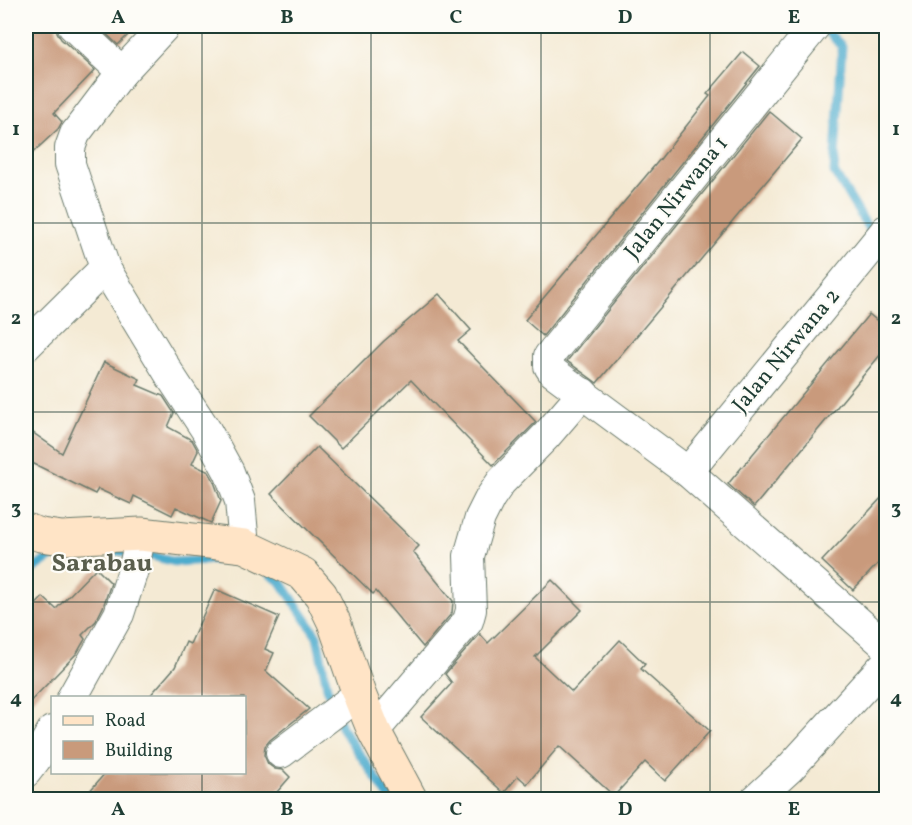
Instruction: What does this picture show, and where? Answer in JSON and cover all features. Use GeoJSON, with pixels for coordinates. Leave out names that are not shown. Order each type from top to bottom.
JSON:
{"type":"FeatureCollection","features":[{"type":"Feature","properties":{"kind":"street"},"geometry":{"type":"LineString","coordinates":[[73,26],[122,72]]}},
{"type":"Feature","properties":{"kind":"street"},"geometry":{"type":"LineString","coordinates":[[165,26],[122,72],[75,134],[70,148],[70,164],[105,267],[206,430],[229,472],[240,501],[244,546]]}},
{"type":"Feature","properties":{"kind":"street","name":"Jalan Nirwana 1"},"geometry":{"type":"LineString","coordinates":[[583,393],[553,372],[549,366],[549,356],[812,29]]}},
{"type":"Feature","properties":{"kind":"street","name":"Jalan Nirwana 2"},"geometry":{"type":"LineString","coordinates":[[687,472],[880,238]]}},
{"type":"Feature","properties":{"kind":"street"},"geometry":{"type":"LineString","coordinates":[[26,346],[105,267]]}},
{"type":"Feature","properties":{"kind":"street"},"geometry":{"type":"LineString","coordinates":[[374,731],[468,621],[471,610],[469,556],[480,518],[490,498],[501,482],[546,436],[583,393],[687,472],[886,646]]}},
{"type":"Feature","properties":{"kind":"street"},"geometry":{"type":"LineString","coordinates":[[26,530],[41,535],[138,547],[244,546],[303,574],[321,595],[334,622],[352,699],[374,731],[411,800]]}},
{"type":"Feature","properties":{"kind":"street"},"geometry":{"type":"LineString","coordinates":[[73,696],[119,614],[138,547]]}},
{"type":"Feature","properties":{"kind":"street"},"geometry":{"type":"LineString","coordinates":[[755,800],[790,768],[886,663]]}},
{"type":"Feature","properties":{"kind":"street"},"geometry":{"type":"LineString","coordinates":[[281,753],[352,699]]}},
{"type":"Feature","properties":{"kind":"street"},"geometry":{"type":"LineString","coordinates":[[26,772],[51,733]]}},
{"type":"Feature","properties":{"kind":"building"},"geometry":{"type":"Polygon","coordinates":[[[26,26],[56,26],[61,39],[95,70],[54,113],[62,122],[58,129],[26,159],[26,26]]]}},
{"type":"Feature","properties":{"kind":"building"},"geometry":{"type":"Polygon","coordinates":[[[98,26],[137,26],[118,45],[98,26]]]}},
{"type":"Feature","properties":{"kind":"building"},"geometry":{"type":"Polygon","coordinates":[[[743,52],[760,66],[543,336],[525,320],[661,158],[710,96],[707,94],[743,52]]]}},
{"type":"Feature","properties":{"kind":"building"},"geometry":{"type":"Polygon","coordinates":[[[769,111],[802,139],[597,383],[567,361],[769,111]]]}},
{"type":"Feature","properties":{"kind":"building"},"geometry":{"type":"Polygon","coordinates":[[[439,294],[471,330],[458,341],[536,422],[493,465],[411,380],[341,448],[309,416],[384,341],[439,294]]]}},
{"type":"Feature","properties":{"kind":"building"},"geometry":{"type":"Polygon","coordinates":[[[869,314],[886,328],[886,348],[754,507],[728,484],[869,314]]]}},
{"type":"Feature","properties":{"kind":"building"},"geometry":{"type":"Polygon","coordinates":[[[104,362],[140,379],[137,385],[163,396],[174,413],[168,427],[192,440],[198,451],[192,464],[209,472],[213,479],[221,501],[211,523],[176,507],[172,515],[134,496],[131,504],[98,489],[95,494],[26,460],[26,428],[62,453],[104,362]]]}},
{"type":"Feature","properties":{"kind":"building"},"geometry":{"type":"Polygon","coordinates":[[[317,447],[419,546],[413,552],[453,601],[452,613],[423,647],[376,591],[373,594],[271,494],[317,447]]]}},
{"type":"Feature","properties":{"kind":"building"},"geometry":{"type":"Polygon","coordinates":[[[886,493],[886,555],[853,590],[822,561],[886,493]]]}},
{"type":"Feature","properties":{"kind":"building"},"geometry":{"type":"Polygon","coordinates":[[[96,568],[111,583],[96,621],[82,635],[85,639],[77,653],[26,706],[26,615],[43,597],[56,609],[96,568]]]}},
{"type":"Feature","properties":{"kind":"building"},"geometry":{"type":"Polygon","coordinates":[[[552,580],[582,610],[535,657],[572,692],[620,640],[645,664],[641,669],[710,731],[665,781],[645,762],[614,796],[559,746],[527,784],[518,776],[504,793],[421,717],[452,683],[445,674],[480,634],[488,643],[552,580]]]}},
{"type":"Feature","properties":{"kind":"building"},"geometry":{"type":"Polygon","coordinates":[[[215,589],[279,617],[265,649],[274,653],[266,671],[309,709],[270,740],[265,746],[264,755],[268,764],[275,769],[283,770],[290,777],[270,800],[82,800],[104,774],[246,774],[246,696],[150,696],[175,667],[186,642],[190,644],[215,589]]]}},
{"type":"Feature","properties":{"kind":"waterway"},"geometry":{"type":"LineString","coordinates":[[821,26],[842,46],[834,172],[886,257]]}},
{"type":"Feature","properties":{"kind":"waterway"},"geometry":{"type":"LineString","coordinates":[[109,550],[144,554],[175,562],[226,559]]}},
{"type":"Feature","properties":{"kind":"waterway"},"geometry":{"type":"LineString","coordinates":[[26,574],[54,555],[68,553]]}},
{"type":"Feature","properties":{"kind":"waterway"},"geometry":{"type":"LineString","coordinates":[[271,575],[281,582],[317,636],[327,687],[341,727],[391,800]]}},
{"type":"Feature","properties":{"kind":"district","name":"Sarabau"},"geometry":{"type":"Point","coordinates":[102,564]}}]}
